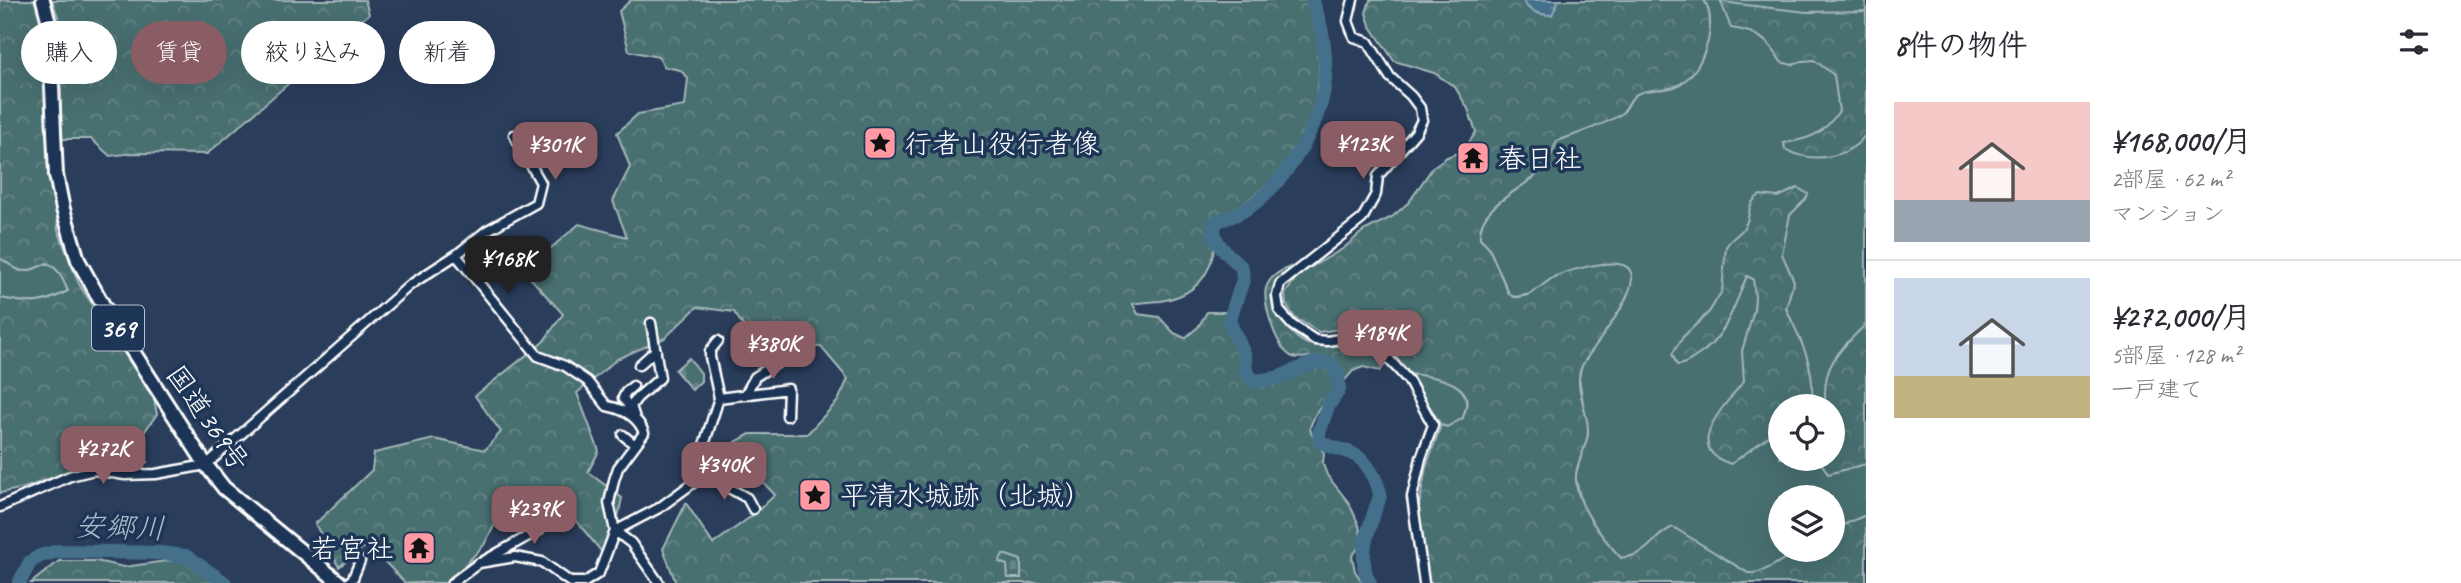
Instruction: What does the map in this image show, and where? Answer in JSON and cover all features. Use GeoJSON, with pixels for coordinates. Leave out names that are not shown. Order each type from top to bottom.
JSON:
{"type":"FeatureCollection","features":[{"type":"Feature","properties":{"kind":"highway","name":"国道369号"},"geometry":{"type":"LineString","coordinates":[[43,0],[49,23],[56,175],[78,260],[103,305],[206,465],[224,488],[340,583]]}},
{"type":"Feature","properties":{"kind":"street"},"geometry":{"type":"LineString","coordinates":[[1353,0],[1348,20],[1354,37],[1368,42],[1390,77],[1412,96],[1420,108],[1422,120],[1411,139],[1377,176],[1376,194],[1362,219],[1284,279],[1277,296],[1279,310],[1292,325],[1310,338],[1327,341],[1352,337],[1374,343],[1408,380],[1427,412],[1433,425],[1421,458],[1412,498],[1424,583]]}},
{"type":"Feature","properties":{"kind":"street"},"geometry":{"type":"LineString","coordinates":[[0,507],[70,476],[94,470],[125,475],[156,474],[206,465],[410,285],[456,255],[486,231],[536,203],[541,183],[514,135]]}},
{"type":"Feature","properties":{"kind":"street"},"geometry":{"type":"LineString","coordinates":[[456,255],[538,356],[573,371],[593,387],[607,406],[617,407],[635,418]]}},
{"type":"Feature","properties":{"kind":"street"},"geometry":{"type":"LineString","coordinates":[[631,409],[636,398],[660,378],[651,323]]}},
{"type":"Feature","properties":{"kind":"street"},"geometry":{"type":"LineString","coordinates":[[708,472],[702,451],[719,398],[710,357],[710,351],[718,341]]}},
{"type":"Feature","properties":{"kind":"street"},"geometry":{"type":"LineString","coordinates":[[639,365],[656,350]]}},
{"type":"Feature","properties":{"kind":"street"},"geometry":{"type":"LineString","coordinates":[[746,395],[755,377],[786,357]]}},
{"type":"Feature","properties":{"kind":"street"},"geometry":{"type":"LineString","coordinates":[[479,564],[515,557],[542,562],[570,582],[585,582],[599,573],[615,531],[609,503],[614,480],[618,468],[644,433],[623,398],[633,386]]}},
{"type":"Feature","properties":{"kind":"street"},"geometry":{"type":"LineString","coordinates":[[719,398],[788,389],[787,416]]}},
{"type":"Feature","properties":{"kind":"street"},"geometry":{"type":"LineString","coordinates":[[623,435],[635,445]]}},
{"type":"Feature","properties":{"kind":"street"},"geometry":{"type":"LineString","coordinates":[[615,531],[659,508],[716,468],[729,488],[747,498],[752,509]]}},
{"type":"Feature","properties":{"kind":"street"},"geometry":{"type":"LineString","coordinates":[[452,583],[498,551],[539,530],[543,524]]}},
{"type":"Feature","properties":{"kind":"street"},"geometry":{"type":"LineString","coordinates":[[615,531],[631,543],[659,583]]}},
{"type":"Feature","properties":{"kind":"street"},"geometry":{"type":"LineString","coordinates":[[348,583],[360,561]]}},
{"type":"Feature","properties":{"kind":"green space"},"geometry":{"type":"Polygon","coordinates":[[[0,0],[34,0],[44,21],[21,21],[21,84],[48,84],[58,230],[79,284],[154,399],[157,414],[140,438],[147,462],[137,468],[94,463],[24,488],[0,493],[0,298],[35,302],[68,291],[58,271],[47,263],[23,271],[0,258],[0,0]]]}},
{"type":"Feature","properties":{"kind":"green space"},"geometry":{"type":"Polygon","coordinates":[[[52,0],[365,0],[369,14],[361,21],[241,21],[241,84],[288,84],[207,154],[133,153],[110,156],[91,139],[61,139],[61,84],[117,84],[117,21],[60,21],[52,0]]]}},
{"type":"Feature","properties":{"kind":"green space"},"geometry":{"type":"Polygon","coordinates":[[[631,0],[1310,0],[1319,42],[1319,79],[1315,107],[1307,131],[1295,152],[1262,189],[1216,224],[1214,252],[1205,275],[1198,284],[1176,297],[1133,304],[1138,314],[1159,317],[1174,333],[1185,338],[1198,327],[1207,312],[1226,312],[1233,343],[1243,362],[1258,376],[1268,380],[1316,366],[1310,357],[1295,358],[1281,346],[1266,304],[1266,288],[1270,280],[1290,267],[1277,284],[1274,300],[1279,315],[1296,336],[1308,344],[1318,346],[1367,343],[1387,362],[1380,371],[1363,367],[1353,371],[1317,411],[1310,427],[1324,453],[1323,464],[1327,475],[1349,503],[1359,525],[1362,543],[1352,556],[1355,571],[1363,583],[676,583],[663,549],[686,503],[713,544],[775,495],[757,476],[734,470],[721,450],[750,434],[807,434],[838,401],[848,379],[821,347],[756,345],[734,312],[697,307],[665,338],[617,359],[577,393],[599,451],[588,472],[622,498],[609,561],[574,518],[510,496],[484,545],[448,583],[405,583],[368,544],[339,567],[315,524],[372,470],[374,453],[434,439],[485,450],[501,432],[475,396],[543,342],[563,314],[524,271],[579,224],[627,237],[613,201],[630,167],[617,133],[638,114],[685,106],[688,78],[680,70],[665,67],[658,57],[629,51],[619,11],[631,0]]]}},
{"type":"Feature","properties":{"kind":"green space"},"geometry":{"type":"Polygon","coordinates":[[[1370,0],[1704,0],[1710,23],[1709,36],[1706,49],[1693,73],[1674,87],[1637,94],[1615,118],[1557,141],[1544,168],[1493,208],[1481,227],[1480,238],[1488,246],[1509,294],[1514,297],[1526,296],[1556,276],[1587,267],[1612,263],[1630,270],[1632,281],[1627,295],[1580,373],[1588,435],[1576,475],[1585,509],[1598,531],[1621,558],[1645,550],[1673,527],[1748,573],[1763,571],[1779,562],[1845,562],[1845,524],[1866,515],[1866,583],[1426,583],[1417,517],[1426,467],[1441,425],[1447,427],[1463,418],[1467,404],[1465,394],[1460,388],[1444,380],[1410,374],[1392,351],[1371,331],[1355,327],[1319,332],[1295,318],[1286,305],[1285,294],[1298,275],[1344,248],[1363,231],[1392,217],[1409,202],[1433,167],[1447,157],[1463,151],[1476,132],[1468,109],[1455,87],[1434,73],[1394,61],[1370,25],[1366,13],[1370,0]]]}},
{"type":"Feature","properties":{"kind":"green space"},"geometry":{"type":"Polygon","coordinates":[[[1704,0],[1866,0],[1866,515],[1845,524],[1845,485],[1768,485],[1768,562],[1781,562],[1755,573],[1748,573],[1673,528],[1645,550],[1621,558],[1604,540],[1583,509],[1575,476],[1588,435],[1579,378],[1581,366],[1624,304],[1556,276],[1531,294],[1514,297],[1509,294],[1488,246],[1480,238],[1481,227],[1493,208],[1541,171],[1557,141],[1622,113],[1632,97],[1639,92],[1671,88],[1683,81],[1706,39],[1709,16],[1704,0]]]}},
{"type":"Feature","properties":{"kind":"green space"},"geometry":{"type":"Polygon","coordinates":[[[1721,2],[1806,12],[1866,11],[1866,134],[1859,142],[1840,154],[1829,156],[1806,156],[1785,149],[1784,143],[1801,140],[1822,130],[1839,111],[1834,75],[1814,60],[1792,65],[1781,62],[1761,38],[1748,31],[1731,28],[1721,2]]]}},
{"type":"Feature","properties":{"kind":"green space"},"geometry":{"type":"Polygon","coordinates":[[[1798,188],[1808,194],[1790,215],[1782,254],[1794,281],[1786,308],[1808,361],[1812,394],[1768,394],[1768,437],[1731,464],[1716,457],[1709,448],[1708,437],[1719,413],[1744,381],[1742,351],[1754,310],[1753,279],[1747,276],[1722,331],[1707,349],[1680,365],[1677,365],[1672,354],[1683,337],[1709,312],[1722,291],[1726,247],[1745,226],[1752,202],[1760,195],[1778,197],[1798,188]]]}},
{"type":"Feature","properties":{"kind":"green space"},"geometry":{"type":"Polygon","coordinates":[[[0,258],[20,271],[50,265],[59,273],[68,291],[35,302],[0,298],[0,258]]]}},
{"type":"Feature","properties":{"kind":"green space"},"geometry":{"type":"Polygon","coordinates":[[[1866,324],[1866,464],[1845,470],[1845,394],[1825,392],[1829,369],[1840,351],[1866,324]]]}},
{"type":"Feature","properties":{"kind":"green space"},"geometry":{"type":"Polygon","coordinates":[[[689,358],[701,373],[701,381],[692,390],[675,370],[689,358]]]}},
{"type":"Feature","properties":{"kind":"green space"},"geometry":{"type":"Polygon","coordinates":[[[1410,374],[1444,380],[1460,388],[1466,402],[1463,418],[1447,427],[1441,425],[1410,374]]]}},
{"type":"Feature","properties":{"kind":"green space"},"geometry":{"type":"Polygon","coordinates":[[[1003,554],[1021,560],[1021,578],[1008,578],[1007,565],[999,562],[1003,554]]]}},
{"type":"Feature","properties":{"kind":"green space"},"geometry":{"type":"Polygon","coordinates":[[[180,559],[216,583],[31,583],[59,561],[96,561],[124,567],[180,559]]]}},
{"type":"Feature","properties":{"kind":"water"},"geometry":{"type":"Polygon","coordinates":[[[1523,0],[1559,0],[1552,15],[1534,12],[1523,0]]]}},
{"type":"Feature","properties":{"kind":"waterway","name":"安郷川"},"geometry":{"type":"LineString","coordinates":[[1313,0],[1322,34],[1325,65],[1322,97],[1316,117],[1296,157],[1283,175],[1253,205],[1217,221],[1214,228],[1221,247],[1242,268],[1243,280],[1229,321],[1245,356],[1246,373],[1255,381],[1277,378],[1321,362],[1332,365],[1338,373],[1339,390],[1328,406],[1319,433],[1320,441],[1358,457],[1374,476],[1378,486],[1380,497],[1366,537],[1364,556],[1364,566],[1370,583]]}},
{"type":"Feature","properties":{"kind":"waterway","name":"安郷川"},"geometry":{"type":"LineString","coordinates":[[19,583],[30,562],[58,551],[186,556],[225,583]]}},
{"type":"Feature","properties":{"kind":"place","name":"行者山役行者像"},"geometry":{"type":"Point","coordinates":[880,143]}},
{"type":"Feature","properties":{"kind":"place","name":"春日社"},"geometry":{"type":"Point","coordinates":[1473,158]}},
{"type":"Feature","properties":{"kind":"place","name":"平清水城跡（北城）"},"geometry":{"type":"Point","coordinates":[815,495]}},
{"type":"Feature","properties":{"kind":"place","name":"若宮社"},"geometry":{"type":"Point","coordinates":[419,548]}}]}
